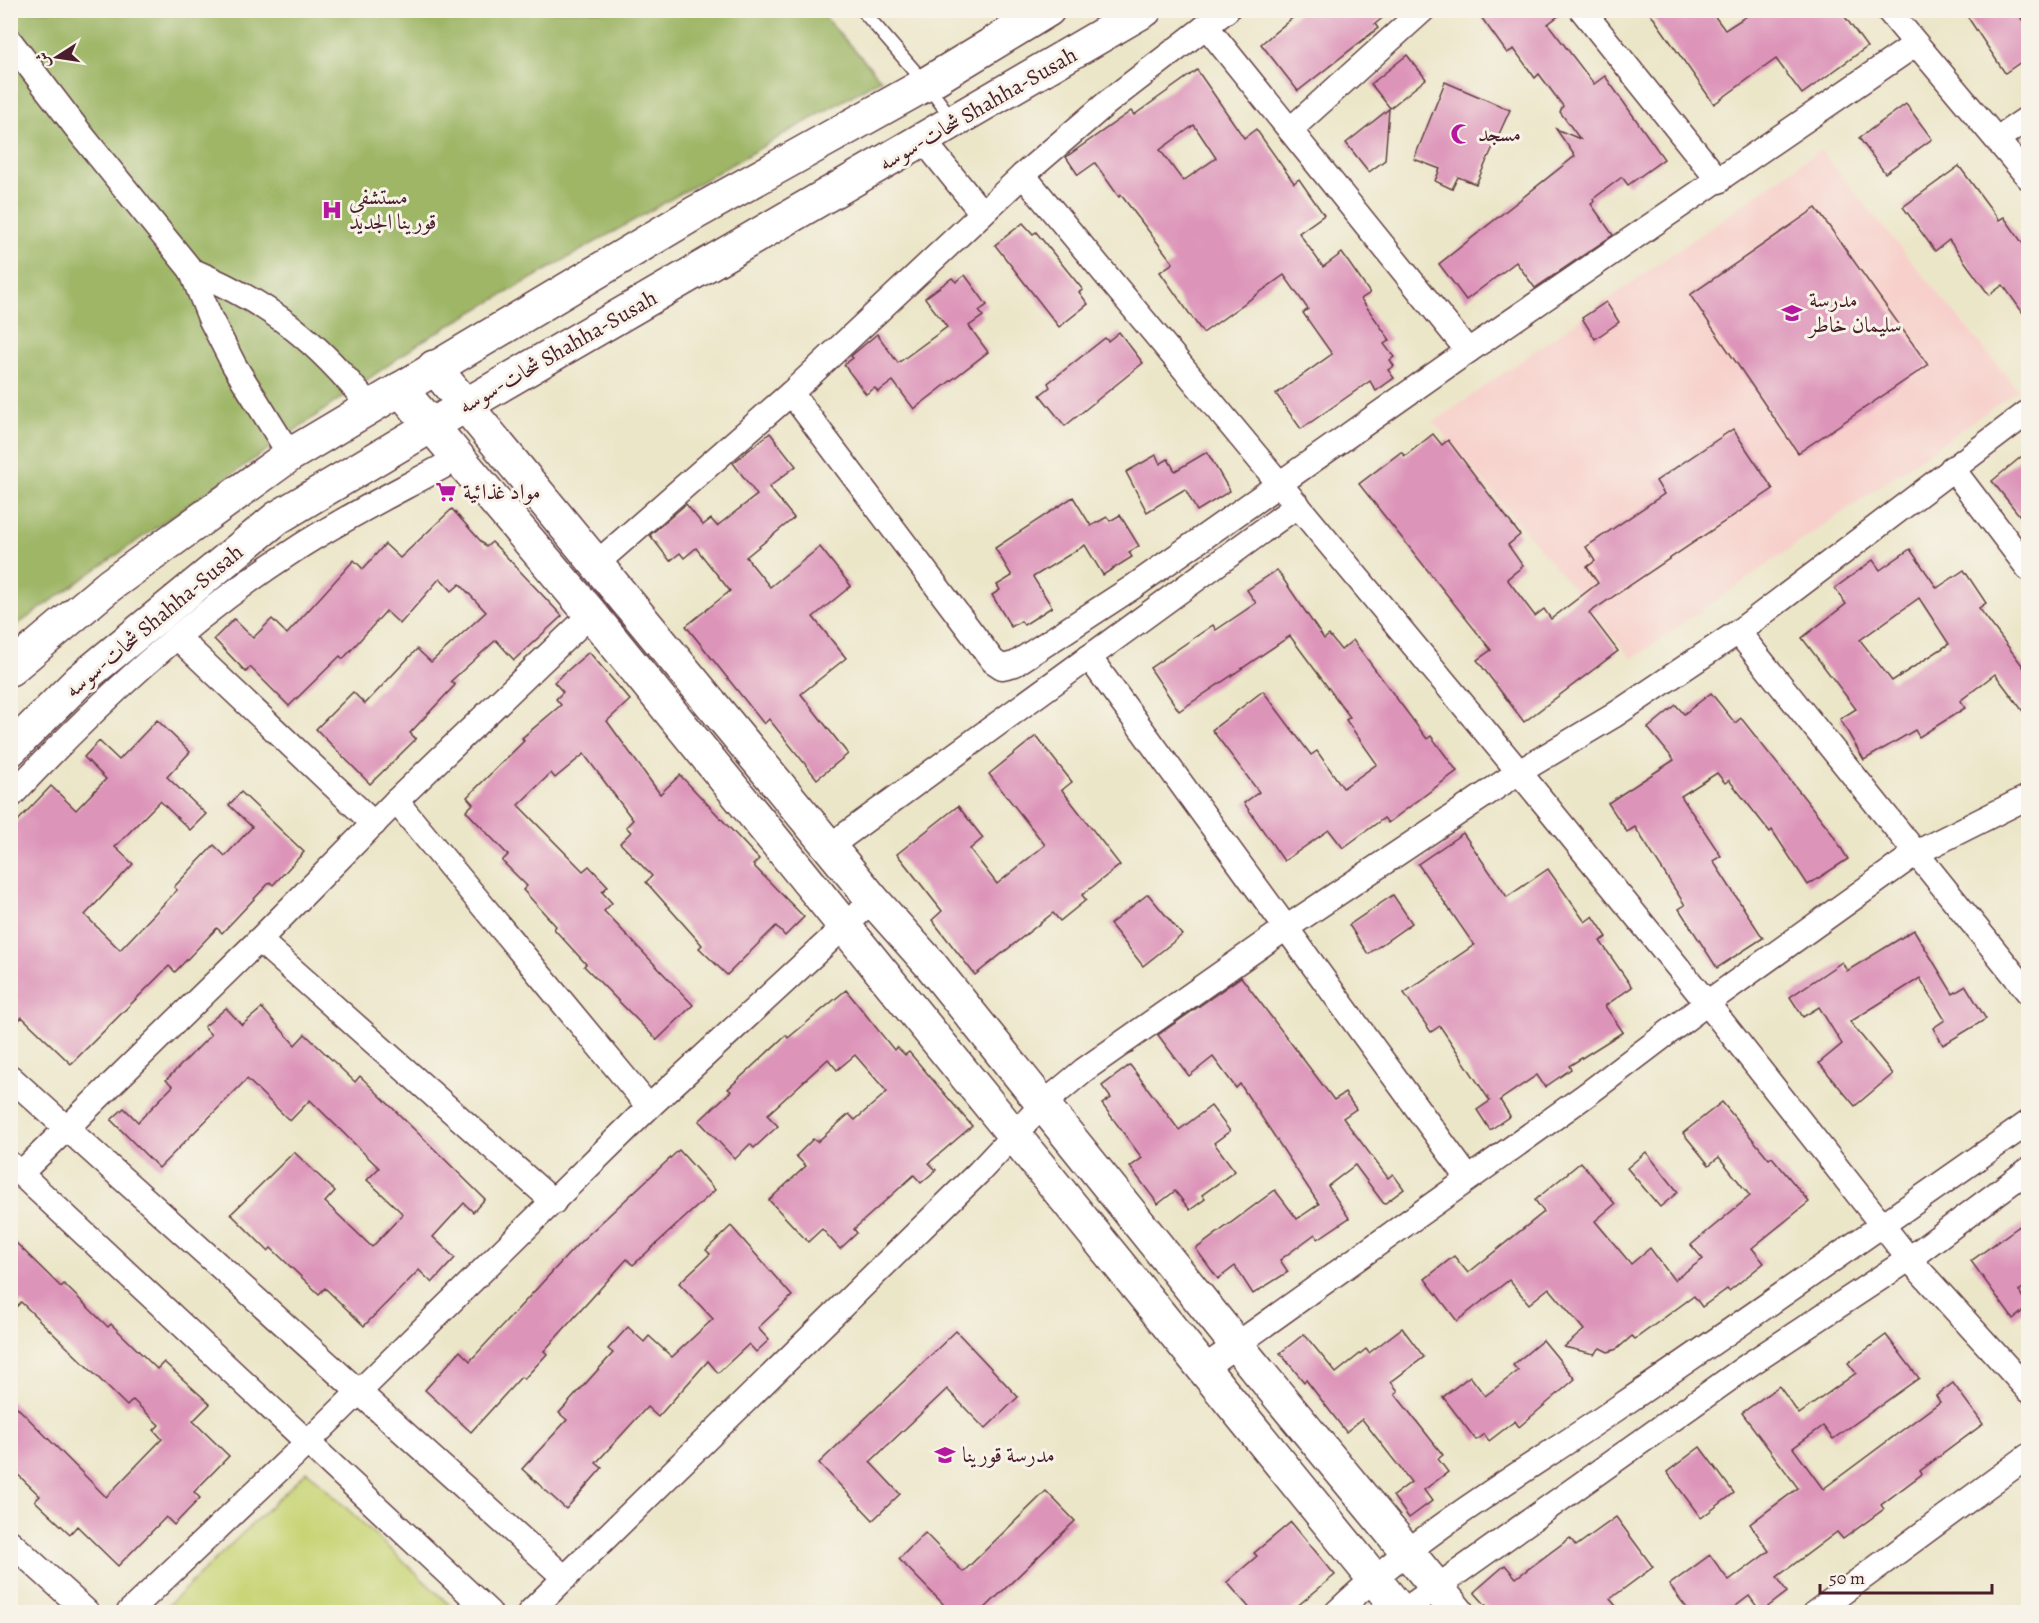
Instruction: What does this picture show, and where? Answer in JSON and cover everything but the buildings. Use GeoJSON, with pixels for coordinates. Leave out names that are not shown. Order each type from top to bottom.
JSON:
{"type":"FeatureCollection","features":[{"type":"Feature","properties":{"kind":"street"},"geometry":{"type":"LineString","coordinates":[[10,669],[111,585],[290,455],[695,213],[926,84],[1048,10]]}},
{"type":"Feature","properties":{"kind":"street","name":"شحات-سوسه Shahha-Susah"},"geometry":{"type":"LineString","coordinates":[[10,750],[80,680],[277,518],[466,405],[955,123],[1145,10]]}},
{"type":"Feature","properties":{"kind":"street"},"geometry":{"type":"LineString","coordinates":[[597,563],[791,393],[1023,175],[1108,102],[1227,10]]}},
{"type":"Feature","properties":{"kind":"street"},"geometry":{"type":"LineString","coordinates":[[1290,130],[1423,10]]}},
{"type":"Feature","properties":{"kind":"street"},"geometry":{"type":"LineString","coordinates":[[1582,10],[1719,181]]}},
{"type":"Feature","properties":{"kind":"street"},"geometry":{"type":"LineString","coordinates":[[1887,10],[2028,177]]}},
{"type":"Feature","properties":{"kind":"street"},"geometry":{"type":"LineString","coordinates":[[1206,26],[1468,351]]}},
{"type":"Feature","properties":{"kind":"street"},"geometry":{"type":"LineString","coordinates":[[10,41],[81,134],[191,270],[210,318],[234,365],[290,455]]}},
{"type":"Feature","properties":{"kind":"street"},"geometry":{"type":"LineString","coordinates":[[791,393],[993,661],[1002,667],[1016,664],[1916,44]]}},
{"type":"Feature","properties":{"kind":"street"},"geometry":{"type":"LineString","coordinates":[[1997,139],[2028,118]]}},
{"type":"Feature","properties":{"kind":"street"},"geometry":{"type":"LineString","coordinates":[[924,141],[982,213]]}},
{"type":"Feature","properties":{"kind":"street"},"geometry":{"type":"LineString","coordinates":[[1023,175],[1519,772],[1707,1003],[1909,1258],[2028,1390]]}},
{"type":"Feature","properties":{"kind":"street"},"geometry":{"type":"LineString","coordinates":[[191,270],[233,288],[273,312],[317,347],[342,372],[371,408]]}},
{"type":"Feature","properties":{"kind":"street"},"geometry":{"type":"LineString","coordinates":[[434,367],[873,900],[930,964],[1235,1343],[1457,1612]]}},
{"type":"Feature","properties":{"kind":"street"},"geometry":{"type":"LineString","coordinates":[[400,388],[591,614],[1401,1612],[1750,1364],[1909,1258],[2028,1170]]}},
{"type":"Feature","properties":{"kind":"street"},"geometry":{"type":"LineString","coordinates":[[530,1612],[1042,1105],[1084,1070],[1286,928],[1519,772],[1613,716],[1738,632],[2028,412]]}},
{"type":"Feature","properties":{"kind":"street"},"geometry":{"type":"LineString","coordinates":[[10,797],[129,680],[177,637],[297,548],[459,457]]}},
{"type":"Feature","properties":{"kind":"street"},"geometry":{"type":"LineString","coordinates":[[1952,468],[2028,568]]}},
{"type":"Feature","properties":{"kind":"street"},"geometry":{"type":"LineString","coordinates":[[830,846],[1298,505]]}},
{"type":"Feature","properties":{"kind":"street"},"geometry":{"type":"LineString","coordinates":[[489,1612],[16,1169],[66,1128],[259,940],[396,801],[591,614]]}},
{"type":"Feature","properties":{"kind":"street"},"geometry":{"type":"LineString","coordinates":[[1738,632],[2028,993]]}},
{"type":"Feature","properties":{"kind":"street"},"geometry":{"type":"LineString","coordinates":[[177,637],[374,824]]}},
{"type":"Feature","properties":{"kind":"street"},"geometry":{"type":"LineString","coordinates":[[1089,657],[1468,1178]]}},
{"type":"Feature","properties":{"kind":"street"},"geometry":{"type":"LineString","coordinates":[[1204,1368],[1235,1343],[1586,1095],[1707,1003],[1916,853],[2028,797]]}},
{"type":"Feature","properties":{"kind":"street"},"geometry":{"type":"LineString","coordinates":[[396,801],[649,1107]]}},
{"type":"Feature","properties":{"kind":"street"},"geometry":{"type":"LineString","coordinates":[[129,1612],[307,1443],[357,1391],[554,1202],[649,1107],[843,925],[873,900]]}},
{"type":"Feature","properties":{"kind":"street"},"geometry":{"type":"LineString","coordinates":[[259,940],[554,1202]]}},
{"type":"Feature","properties":{"kind":"street"},"geometry":{"type":"LineString","coordinates":[[10,1077],[565,1578]]}},
{"type":"Feature","properties":{"kind":"street"},"geometry":{"type":"LineString","coordinates":[[1337,1612],[1407,1550],[2028,1123]]}},
{"type":"Feature","properties":{"kind":"street"},"geometry":{"type":"LineString","coordinates":[[1816,1612],[2028,1456]]}},
{"type":"Feature","properties":{"kind":"street"},"geometry":{"type":"LineString","coordinates":[[10,1542],[87,1612]]}},
{"type":"Feature","properties":{"kind":"lane"},"geometry":{"type":"LineString","coordinates":[[862,10],[926,84],[955,123]]}},
{"type":"Feature","properties":{"kind":"shaded area"},"geometry":{"type":"Polygon","coordinates":[[[1820,150],[2018,390],[1632,659],[1434,422],[1820,150]]]}},
{"type":"Feature","properties":{"kind":"green space","name":"مستشفي قورينا الجديد"},"geometry":{"type":"Polygon","coordinates":[[[11,11],[819,11],[881,79],[424,340],[11,629],[11,11]]]}},
{"type":"Feature","properties":{"kind":"green space"},"geometry":{"type":"Polygon","coordinates":[[[307,1471],[457,1612],[161,1612],[307,1471]]]}},
{"type":"Feature","properties":{"kind":"place","name":"مسجد"},"geometry":{"type":"Point","coordinates":[1461,134]}},
{"type":"Feature","properties":{"kind":"place","name":"مستشفي قورينا الجديد"},"geometry":{"type":"Point","coordinates":[332,210]}},
{"type":"Feature","properties":{"kind":"place","name":"مدرسة سليمان خاطر"},"geometry":{"type":"Point","coordinates":[1792,313]}},
{"type":"Feature","properties":{"kind":"place","name":"مواد غذائية"},"geometry":{"type":"Point","coordinates":[446,492]}},
{"type":"Feature","properties":{"kind":"place","name":"مدرسة قورينا"},"geometry":{"type":"Point","coordinates":[945,1455]}}]}
